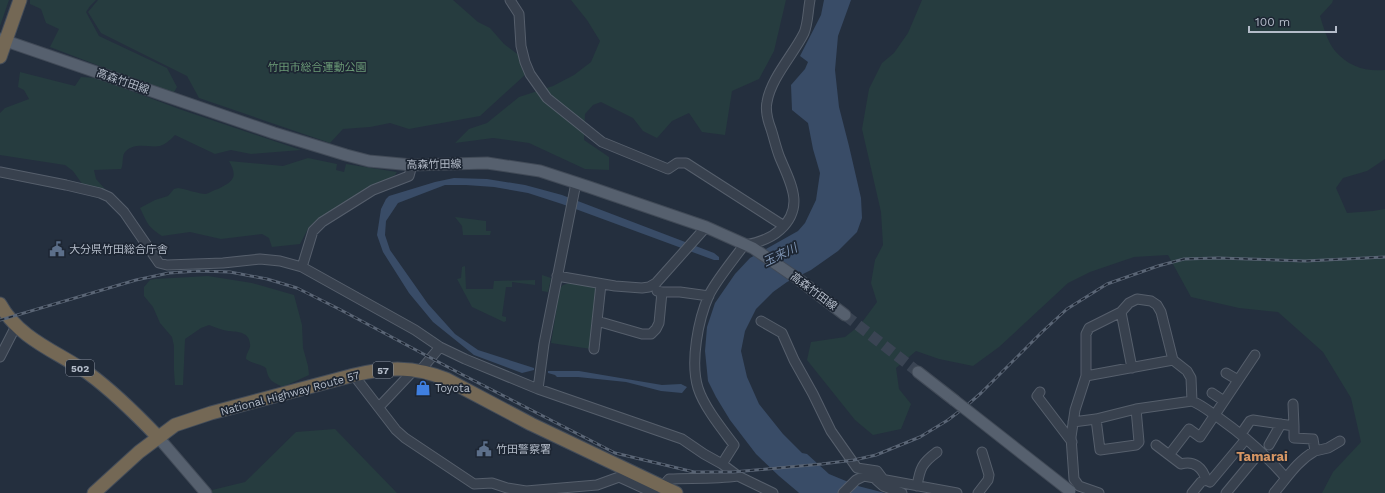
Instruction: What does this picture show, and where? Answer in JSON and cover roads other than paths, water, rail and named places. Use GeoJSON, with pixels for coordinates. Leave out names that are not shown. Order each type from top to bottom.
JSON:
{"type":"FeatureCollection","features":[{"type":"Feature","properties":{"kind":"highway"},"geometry":{"type":"LineString","coordinates":[[0,57],[3,40],[20,0]]}},
{"type":"Feature","properties":{"kind":"highway","name":"502"},"geometry":{"type":"LineString","coordinates":[[0,304],[9,319],[16,326],[87,373],[112,392],[134,411],[158,437]]}},
{"type":"Feature","properties":{"kind":"highway","name":"National Highway Route 57"},"geometry":{"type":"LineString","coordinates":[[94,493],[139,452],[176,425],[195,418],[354,375],[376,370],[390,369],[417,370],[446,379],[658,490],[676,493]]}},
{"type":"Feature","properties":{"kind":"main road","name":"高森竹田線"},"geometry":{"type":"LineString","coordinates":[[3,40],[322,149],[369,161],[412,165],[487,163],[540,171],[749,246],[808,286],[845,315]]}},
{"type":"Feature","properties":{"kind":"main road"},"geometry":{"type":"LineString","coordinates":[[918,372],[1071,492]]}},
{"type":"Feature","properties":{"kind":"main road"},"geometry":{"type":"LineString","coordinates":[[158,437],[206,493]]}},
{"type":"Feature","properties":{"kind":"street"},"geometry":{"type":"LineString","coordinates":[[510,0],[519,14],[521,46],[526,66],[546,98],[602,142],[668,169],[677,163],[686,163],[784,226]]}},
{"type":"Feature","properties":{"kind":"street"},"geometry":{"type":"LineString","coordinates":[[722,464],[734,445],[718,425],[698,388],[695,360],[697,341],[708,296],[749,246],[769,238],[784,226],[792,214],[795,198],[767,118],[767,102],[772,87],[805,31],[810,0]]}},
{"type":"Feature","properties":{"kind":"street"},"geometry":{"type":"LineString","coordinates":[[302,267],[312,232],[322,222],[373,190],[409,176],[412,165]]}},
{"type":"Feature","properties":{"kind":"street"},"geometry":{"type":"LineString","coordinates":[[0,172],[66,185],[100,193],[109,197],[124,212],[159,263],[167,265],[260,259],[280,261],[302,267],[415,330],[440,347],[538,389],[682,438],[738,476],[772,493]]}},
{"type":"Feature","properties":{"kind":"street"},"geometry":{"type":"LineString","coordinates":[[538,389],[576,183]]}},
{"type":"Feature","properties":{"kind":"street"},"geometry":{"type":"LineString","coordinates":[[649,287],[656,283],[702,230]]}},
{"type":"Feature","properties":{"kind":"street"},"geometry":{"type":"LineString","coordinates":[[558,276],[615,286],[649,287],[662,292],[680,292],[708,296]]}},
{"type":"Feature","properties":{"kind":"street"},"geometry":{"type":"LineString","coordinates":[[594,349],[601,284]]}},
{"type":"Feature","properties":{"kind":"street"},"geometry":{"type":"LineString","coordinates":[[597,321],[642,334],[651,334],[659,323],[662,292]]}},
{"type":"Feature","properties":{"kind":"street"},"geometry":{"type":"LineString","coordinates":[[1099,493],[1079,486],[1074,479],[1072,442],[1073,422],[1086,376],[1086,334],[1089,328],[1121,312],[1129,303],[1137,299],[1151,301],[1157,304],[1162,312],[1173,360],[1187,371],[1191,378],[1192,401]]}},
{"type":"Feature","properties":{"kind":"street"},"geometry":{"type":"LineString","coordinates":[[1121,312],[1132,368]]}},
{"type":"Feature","properties":{"kind":"street"},"geometry":{"type":"LineString","coordinates":[[761,321],[782,333],[830,431],[850,461],[857,468],[877,471],[883,479]]}},
{"type":"Feature","properties":{"kind":"street"},"geometry":{"type":"LineString","coordinates":[[0,357],[16,326]]}},
{"type":"Feature","properties":{"kind":"street"},"geometry":{"type":"LineString","coordinates":[[379,407],[440,347]]}},
{"type":"Feature","properties":{"kind":"street"},"geometry":{"type":"LineString","coordinates":[[1169,455],[1189,429],[1200,437],[1255,355]]}},
{"type":"Feature","properties":{"kind":"street"},"geometry":{"type":"LineString","coordinates":[[1086,376],[1173,360]]}},
{"type":"Feature","properties":{"kind":"street"},"geometry":{"type":"LineString","coordinates":[[1226,373],[1238,380]]}},
{"type":"Feature","properties":{"kind":"street"},"geometry":{"type":"LineString","coordinates":[[354,375],[396,430],[404,438],[474,484],[492,483],[507,488],[526,491],[591,489],[597,485],[619,477],[658,490],[669,479],[738,476]]}},
{"type":"Feature","properties":{"kind":"street"},"geometry":{"type":"LineString","coordinates":[[1040,392],[1037,396],[1072,442]]}},
{"type":"Feature","properties":{"kind":"street"},"geometry":{"type":"LineString","coordinates":[[1212,393],[1224,401]]}},
{"type":"Feature","properties":{"kind":"street"},"geometry":{"type":"LineString","coordinates":[[1073,422],[1192,401],[1215,415],[1244,436],[1273,463],[1285,477]]}},
{"type":"Feature","properties":{"kind":"street"},"geometry":{"type":"LineString","coordinates":[[1294,404],[1294,438],[1313,439],[1315,451]]}},
{"type":"Feature","properties":{"kind":"street"},"geometry":{"type":"LineString","coordinates":[[1096,418],[1100,450],[1136,446],[1139,442],[1136,410]]}},
{"type":"Feature","properties":{"kind":"street"},"geometry":{"type":"LineString","coordinates":[[1192,493],[1201,482],[1206,480],[1210,482],[1244,436],[1250,421],[1253,420],[1294,426]]}},
{"type":"Feature","properties":{"kind":"street"},"geometry":{"type":"LineString","coordinates":[[1269,444],[1281,424]]}},
{"type":"Feature","properties":{"kind":"street"},"geometry":{"type":"LineString","coordinates":[[1274,493],[1285,477],[1306,456],[1315,451],[1328,448],[1340,440]]}},
{"type":"Feature","properties":{"kind":"street"},"geometry":{"type":"LineString","coordinates":[[1156,445],[1182,464],[1188,462],[1194,464],[1204,472],[1206,480]]}},
{"type":"Feature","properties":{"kind":"street"},"geometry":{"type":"LineString","coordinates":[[917,486],[920,469],[929,458],[937,452]]}},
{"type":"Feature","properties":{"kind":"street"},"geometry":{"type":"LineString","coordinates":[[978,493],[988,480],[989,475],[982,452]]}},
{"type":"Feature","properties":{"kind":"street"},"geometry":{"type":"LineString","coordinates":[[1226,493],[1260,452]]}},
{"type":"Feature","properties":{"kind":"street"},"geometry":{"type":"LineString","coordinates":[[843,493],[856,480],[864,476],[957,493]]}},
{"type":"Feature","properties":{"kind":"street"},"geometry":{"type":"LineString","coordinates":[[874,478],[883,486],[902,493]]}},
{"type":"Feature","properties":{"kind":"water","name":"玉来川"},"geometry":{"type":"Polygon","coordinates":[[[824,0],[851,0],[838,36],[835,70],[839,107],[861,198],[862,218],[857,232],[838,251],[811,270],[787,282],[773,292],[756,309],[745,331],[741,351],[747,377],[759,404],[783,434],[802,453],[807,454],[829,474],[858,486],[885,493],[799,493],[756,454],[730,420],[708,381],[705,351],[707,327],[715,303],[735,274],[750,258],[798,231],[805,223],[816,200],[820,173],[813,149],[808,123],[792,110],[791,85],[805,69],[808,62],[800,56],[821,15],[824,0]]]}},
{"type":"Feature","properties":{"kind":"water"},"geometry":{"type":"Polygon","coordinates":[[[454,178],[487,179],[525,185],[562,195],[714,253],[719,257],[719,260],[714,260],[528,193],[494,187],[445,185],[398,203],[386,221],[385,235],[390,250],[428,304],[455,334],[478,350],[534,368],[534,370],[522,373],[474,355],[433,322],[409,293],[383,252],[377,235],[381,209],[389,196],[435,182],[454,178]]]}},
{"type":"Feature","properties":{"kind":"water"},"geometry":{"type":"Polygon","coordinates":[[[548,371],[579,371],[662,385],[681,384],[687,387],[682,393],[661,391],[626,382],[578,377],[557,377],[548,373],[548,371]]]}},
{"type":"Feature","properties":{"kind":"tunnel"},"geometry":{"type":"LineString","coordinates":[[845,315],[918,372]]}},
{"type":"Feature","properties":{"kind":"railway"},"geometry":{"type":"LineString","coordinates":[[0,320],[136,280],[169,273],[198,271],[230,272],[267,279],[297,288],[615,453],[694,472],[733,472],[854,460],[876,455],[920,437],[948,420],[965,407],[1067,309],[1107,284],[1158,266],[1184,259],[1218,258],[1305,261],[1385,257]]}},
{"type":"Feature","properties":{"kind":"place","name":"大分県竹田総合庁舎"},"geometry":{"type":"Point","coordinates":[57,249]}},
{"type":"Feature","properties":{"kind":"place","name":"Toyota"},"geometry":{"type":"Point","coordinates":[423,388]}},
{"type":"Feature","properties":{"kind":"place","name":"竹田警察署"},"geometry":{"type":"Point","coordinates":[484,449]}},
{"type":"Feature","properties":{"kind":"district","name":"Tamarai"},"geometry":{"type":"Point","coordinates":[1262,456]}},
{"type":"Feature","properties":{"kind":"park label","name":"竹田市総合運動公園"},"geometry":{"type":"Point","coordinates":[317,67]}}]}
